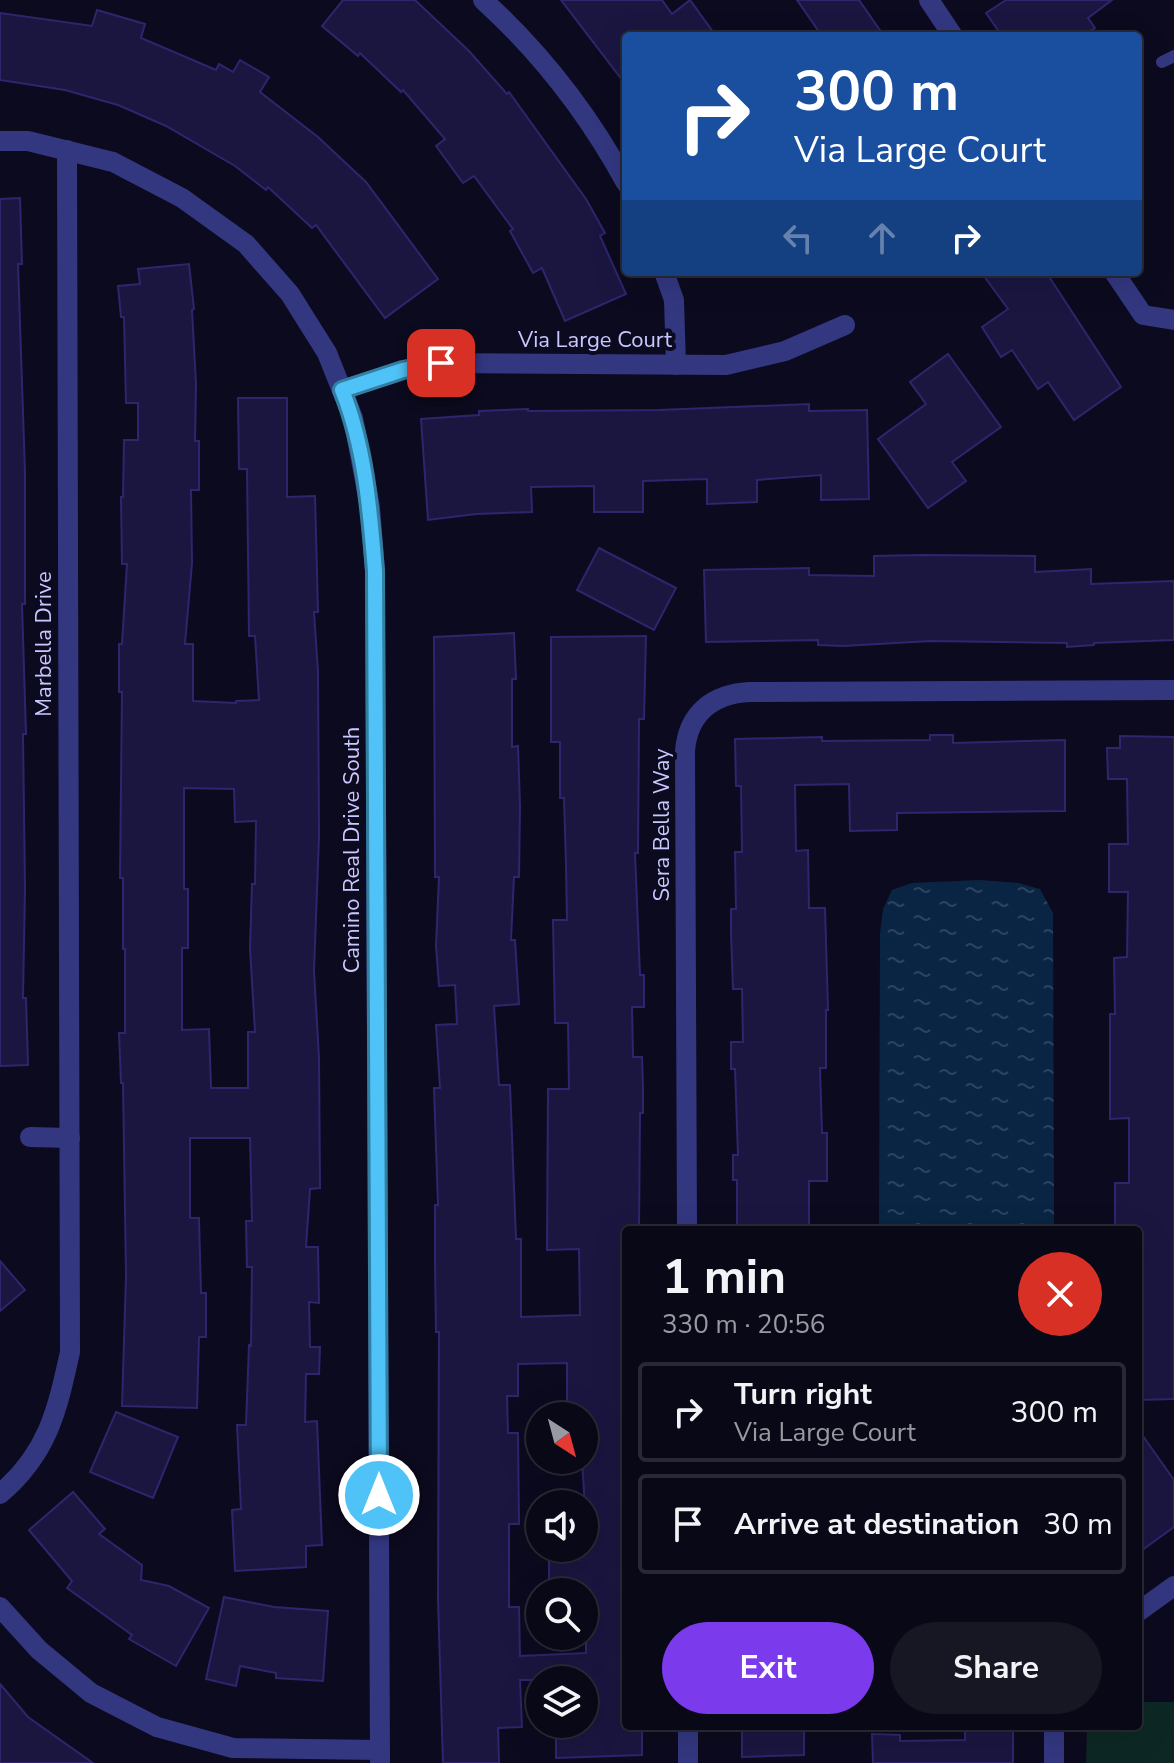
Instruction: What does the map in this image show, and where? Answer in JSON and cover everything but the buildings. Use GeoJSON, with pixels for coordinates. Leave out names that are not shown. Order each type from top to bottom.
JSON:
{"type":"FeatureCollection","features":[{"type":"Feature","properties":{"kind":"street"},"geometry":{"type":"LineString","coordinates":[[483,0],[511,25],[565,90],[610,153],[622,176]]}},
{"type":"Feature","properties":{"kind":"street"},"geometry":{"type":"LineString","coordinates":[[929,0],[950,32]]}},
{"type":"Feature","properties":{"kind":"street","name":"Camino Real Drive South"},"geometry":{"type":"LineString","coordinates":[[0,141],[28,141],[113,162],[182,198],[246,244],[290,294],[327,353],[353,418],[370,507],[375,571],[380,1757]]}},
{"type":"Feature","properties":{"kind":"street","name":"Marbella Drive"},"geometry":{"type":"LineString","coordinates":[[0,1494],[37,1455],[57,1413],[70,1352],[67,150]]}},
{"type":"Feature","properties":{"kind":"street"},"geometry":{"type":"LineString","coordinates":[[665,276],[674,300],[676,365]]}},
{"type":"Feature","properties":{"kind":"street"},"geometry":{"type":"LineString","coordinates":[[1117,276],[1143,315],[1174,320]]}},
{"type":"Feature","properties":{"kind":"street","name":"Via Large Court"},"geometry":{"type":"LineString","coordinates":[[342,390],[403,370],[441,363],[726,365],[785,351],[845,325]]}},
{"type":"Feature","properties":{"kind":"street","name":"Sera Bella Way"},"geometry":{"type":"LineString","coordinates":[[687,1226],[685,751],[689,728],[700,709],[722,697],[749,692],[1174,690]]}},
{"type":"Feature","properties":{"kind":"street"},"geometry":{"type":"LineString","coordinates":[[30,1137],[70,1138]]}},
{"type":"Feature","properties":{"kind":"street"},"geometry":{"type":"LineString","coordinates":[[1142,1609],[1174,1586]]}},
{"type":"Feature","properties":{"kind":"street"},"geometry":{"type":"LineString","coordinates":[[0,1607],[39,1650],[91,1693],[157,1727],[233,1748],[380,1757]]}},
{"type":"Feature","properties":{"kind":"street"},"geometry":{"type":"LineString","coordinates":[[688,1730],[688,1763]]}},
{"type":"Feature","properties":{"kind":"street"},"geometry":{"type":"LineString","coordinates":[[1054,1730],[1054,1763]]}},
{"type":"Feature","properties":{"kind":"green space"},"geometry":{"type":"Polygon","coordinates":[[[1142,1702],[1174,1702],[1174,1763],[1086,1763],[1087,1730],[1142,1730],[1142,1702]]]}},
{"type":"Feature","properties":{"kind":"water"},"geometry":{"type":"Polygon","coordinates":[[[980,880],[1018,883],[1040,889],[1053,913],[1054,1226],[879,1226],[880,935],[883,909],[892,890],[912,883],[980,880]]]}},
{"type":"Feature","properties":{"kind":"route"},"geometry":{"type":"LineString","coordinates":[[379,1495],[375,571],[370,507],[353,418],[342,390],[403,370],[441,363]]}}]}
